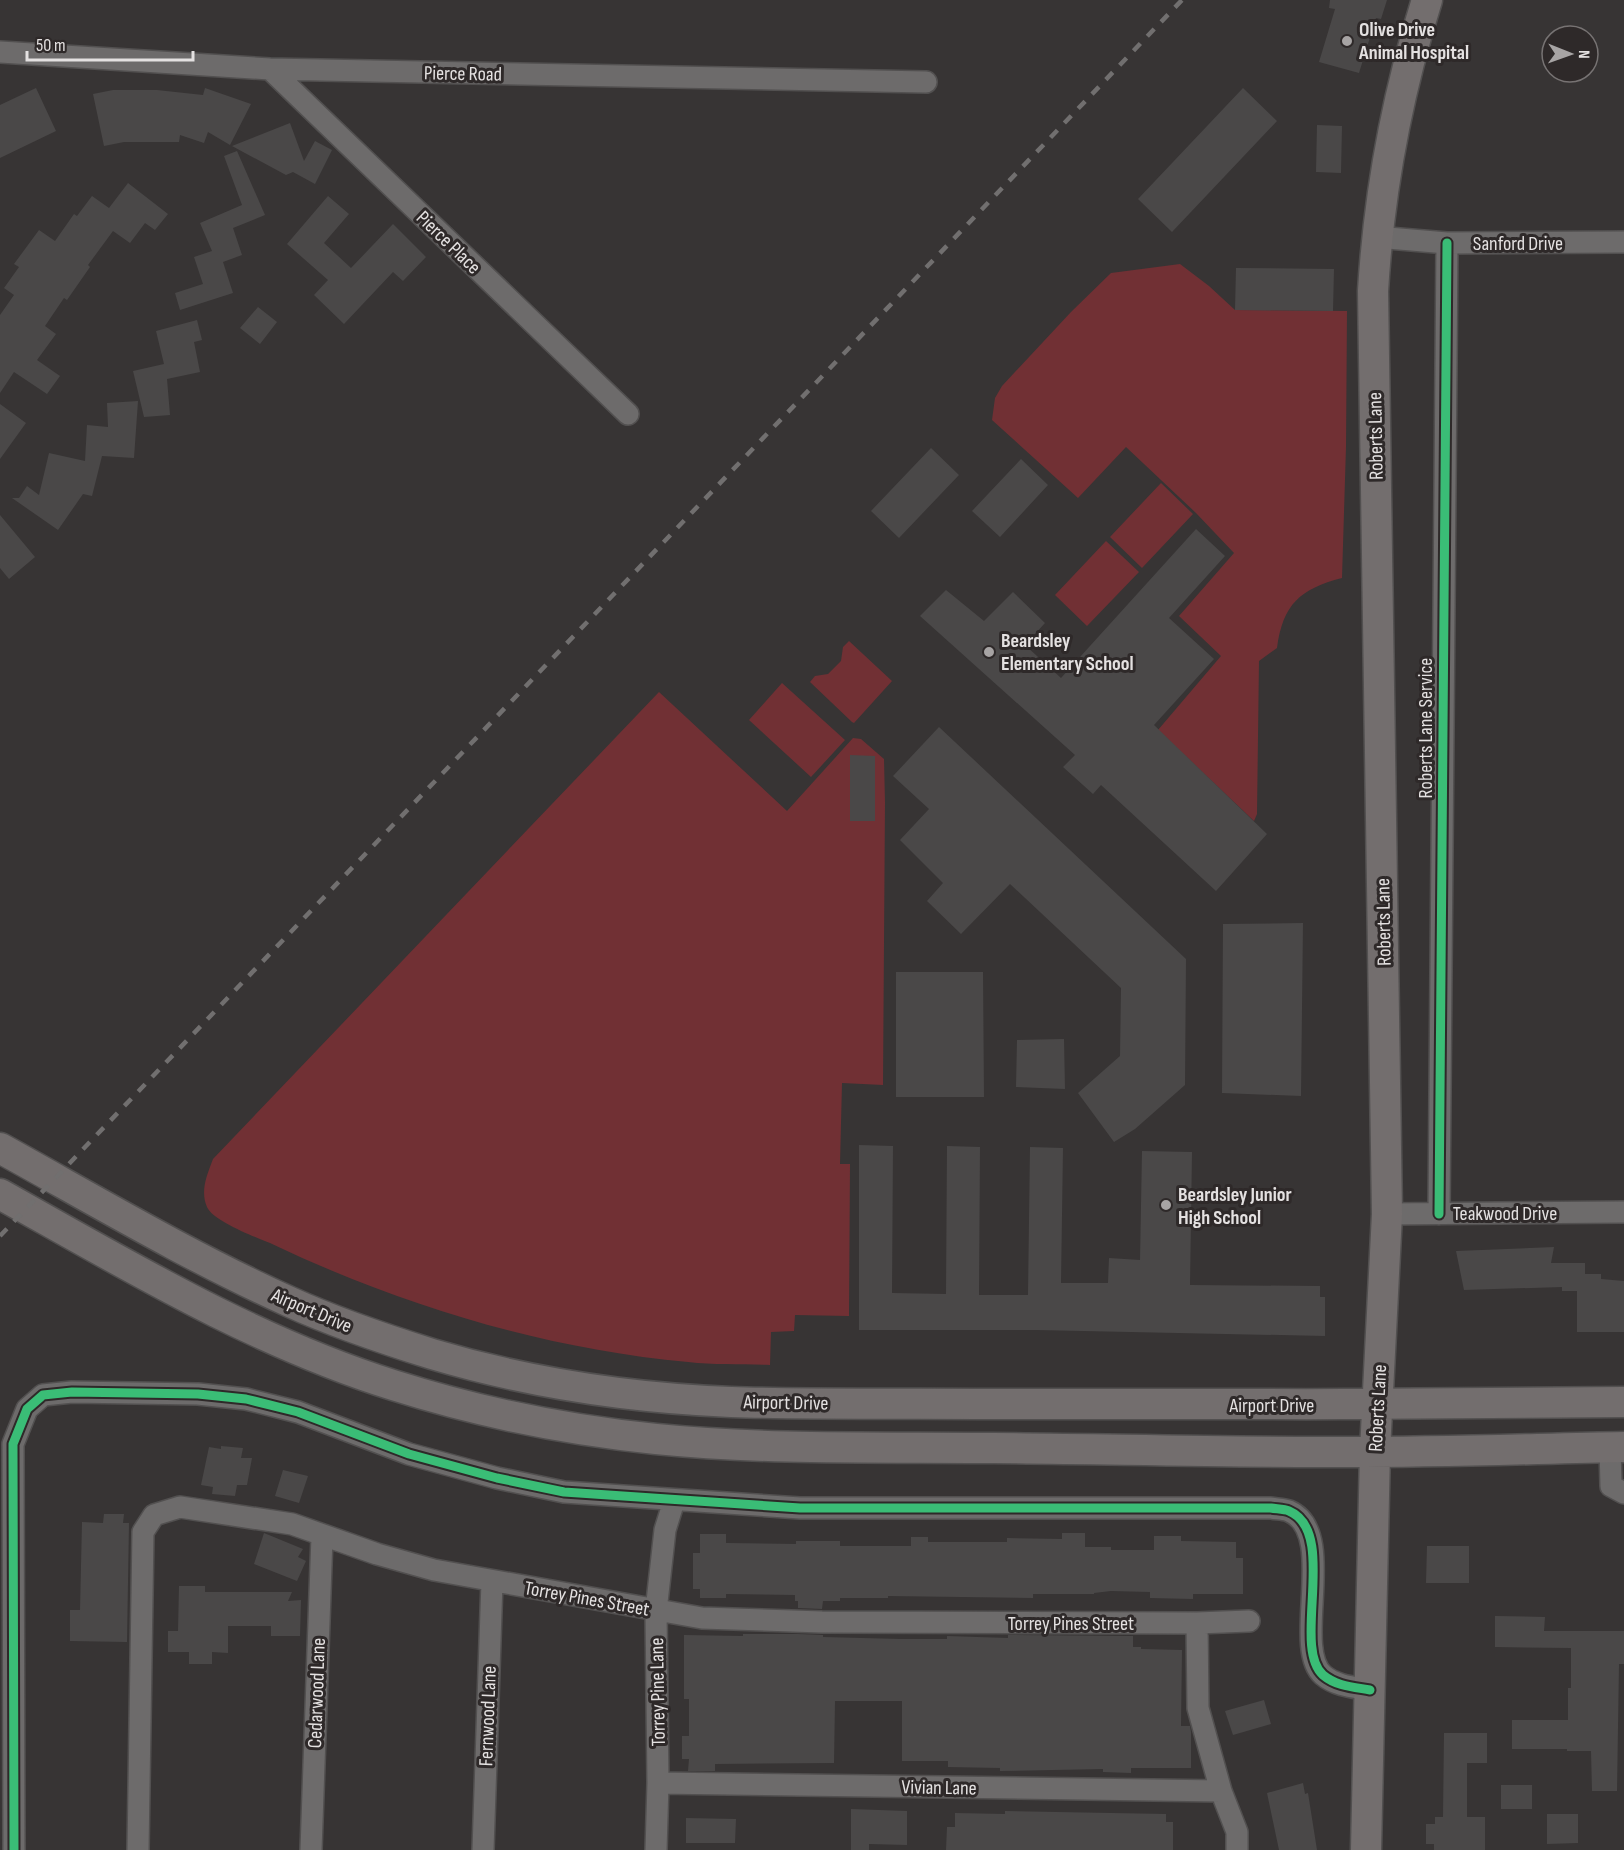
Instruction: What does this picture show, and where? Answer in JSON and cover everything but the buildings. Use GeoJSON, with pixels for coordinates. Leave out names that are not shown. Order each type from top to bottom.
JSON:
{"type":"FeatureCollection","features":[{"type":"Feature","properties":{"kind":"main road","name":"Roberts Lane"},"geometry":{"type":"LineString","coordinates":[[1366,1850],[1375,1452],[1387,1214],[1373,291],[1376,237],[1387,160],[1410,54],[1427,0]]}},
{"type":"Feature","properties":{"kind":"main road","name":"Airport Drive"},"geometry":{"type":"LineString","coordinates":[[0,1148],[196,1255],[293,1303],[365,1332],[435,1354],[502,1372],[570,1386],[730,1402],[1377,1404],[1624,1402]]}},
{"type":"Feature","properties":{"kind":"main road"},"geometry":{"type":"LineString","coordinates":[[0,1194],[184,1297],[299,1351],[404,1388],[468,1406],[617,1435],[712,1443],[1375,1452],[1617,1447]]}},
{"type":"Feature","properties":{"kind":"street","name":"Pierce Road"},"geometry":{"type":"LineString","coordinates":[[0,52],[270,69],[926,82]]}},
{"type":"Feature","properties":{"kind":"street","name":"Pierce Place"},"geometry":{"type":"LineString","coordinates":[[270,69],[628,414]]}},
{"type":"Feature","properties":{"kind":"street","name":"Sanford Drive"},"geometry":{"type":"LineString","coordinates":[[1376,237],[1447,243],[1624,242]]}},
{"type":"Feature","properties":{"kind":"street","name":"Roberts Lane Service"},"geometry":{"type":"LineString","coordinates":[[1439,1214],[1447,243]]}},
{"type":"Feature","properties":{"kind":"street","name":"Teakwood Drive"},"geometry":{"type":"LineString","coordinates":[[1387,1214],[1624,1212]]}},
{"type":"Feature","properties":{"kind":"street"},"geometry":{"type":"LineString","coordinates":[[14,1850],[7,1808],[13,1444],[27,1409],[43,1395],[72,1392],[198,1394],[246,1399],[298,1412],[409,1454],[497,1478],[564,1492],[800,1508],[1271,1508],[1290,1511],[1303,1522],[1308,1531],[1314,1557],[1311,1655],[1320,1673],[1334,1683],[1370,1690]]}},
{"type":"Feature","properties":{"kind":"street"},"geometry":{"type":"LineString","coordinates":[[1617,1447],[1611,1486],[1624,1493]]}},
{"type":"Feature","properties":{"kind":"street","name":"Torrey Pine Lane"},"geometry":{"type":"LineString","coordinates":[[657,1850],[656,1611],[664,1530],[674,1501]]}},
{"type":"Feature","properties":{"kind":"street","name":"Torrey Pines Street"},"geometry":{"type":"LineString","coordinates":[[138,1850],[143,1532],[154,1515],[180,1507],[292,1524],[377,1554],[434,1569],[702,1618],[822,1622],[1197,1623],[1249,1621]]}},
{"type":"Feature","properties":{"kind":"street","name":"Cedarwood Lane"},"geometry":{"type":"LineString","coordinates":[[311,1850],[322,1536]]}},
{"type":"Feature","properties":{"kind":"street","name":"Fernwood Lane"},"geometry":{"type":"LineString","coordinates":[[483,1850],[492,1581]]}},
{"type":"Feature","properties":{"kind":"street"},"geometry":{"type":"LineString","coordinates":[[1197,1623],[1198,1708],[1221,1791],[1237,1832],[1237,1850]]}},
{"type":"Feature","properties":{"kind":"street","name":"Vivian Lane"},"geometry":{"type":"LineString","coordinates":[[658,1783],[1221,1791]]}},
{"type":"Feature","properties":{"kind":"shaded area"},"geometry":{"type":"Polygon","coordinates":[[[1180,264],[1235,310],[1347,311],[1342,578],[1315,587],[1296,601],[1284,620],[1277,648],[1259,661],[1257,814],[1254,821],[1158,730],[1221,656],[1179,616],[1234,553],[1196,513],[1126,447],[1078,498],[992,420],[995,398],[1002,386],[1111,273],[1180,264]]]}},
{"type":"Feature","properties":{"kind":"shaded area"},"geometry":{"type":"Polygon","coordinates":[[[1161,483],[1193,514],[1142,568],[1110,537],[1161,483]]]}},
{"type":"Feature","properties":{"kind":"shaded area"},"geometry":{"type":"Polygon","coordinates":[[[1106,541],[1139,572],[1087,626],[1055,595],[1106,541]]]}},
{"type":"Feature","properties":{"kind":"shaded area"},"geometry":{"type":"Polygon","coordinates":[[[849,641],[892,681],[854,723],[810,682],[815,676],[828,674],[841,661],[843,647],[849,641]]]}},
{"type":"Feature","properties":{"kind":"shaded area"},"geometry":{"type":"Polygon","coordinates":[[[782,683],[845,740],[811,777],[749,720],[782,683]]]}},
{"type":"Feature","properties":{"kind":"shaded area"},"geometry":{"type":"Polygon","coordinates":[[[659,692],[787,811],[853,738],[861,739],[884,759],[883,1085],[842,1083],[840,1164],[850,1164],[849,1316],[795,1315],[794,1331],[771,1332],[770,1365],[698,1363],[634,1356],[527,1335],[421,1304],[319,1265],[217,1218],[207,1207],[204,1195],[213,1159],[659,692]]]}},
{"type":"Feature","properties":{"kind":"railway"},"geometry":{"type":"LineString","coordinates":[[0,1236],[1182,0]]}},
{"type":"Feature","properties":{"kind":"cycle path"},"geometry":{"type":"LineString","coordinates":[[1439,1214],[1447,243]]}},
{"type":"Feature","properties":{"kind":"cycle path"},"geometry":{"type":"LineString","coordinates":[[14,1850],[13,1444],[27,1409],[43,1395],[72,1392],[198,1394],[246,1399],[298,1412],[409,1454],[497,1478],[564,1492],[800,1508],[1271,1508],[1285,1510],[1304,1523],[1311,1542],[1313,1565],[1311,1641],[1314,1661],[1323,1675],[1333,1682],[1370,1690]]}},
{"type":"Feature","properties":{"kind":"place","name":"Olive Drive Animal Hospital"},"geometry":{"type":"Point","coordinates":[1347,41]}},
{"type":"Feature","properties":{"kind":"place","name":"Beardsley Elementary School"},"geometry":{"type":"Point","coordinates":[989,652]}},
{"type":"Feature","properties":{"kind":"place","name":"Beardsley Junior High School"},"geometry":{"type":"Point","coordinates":[1166,1205]}}]}
